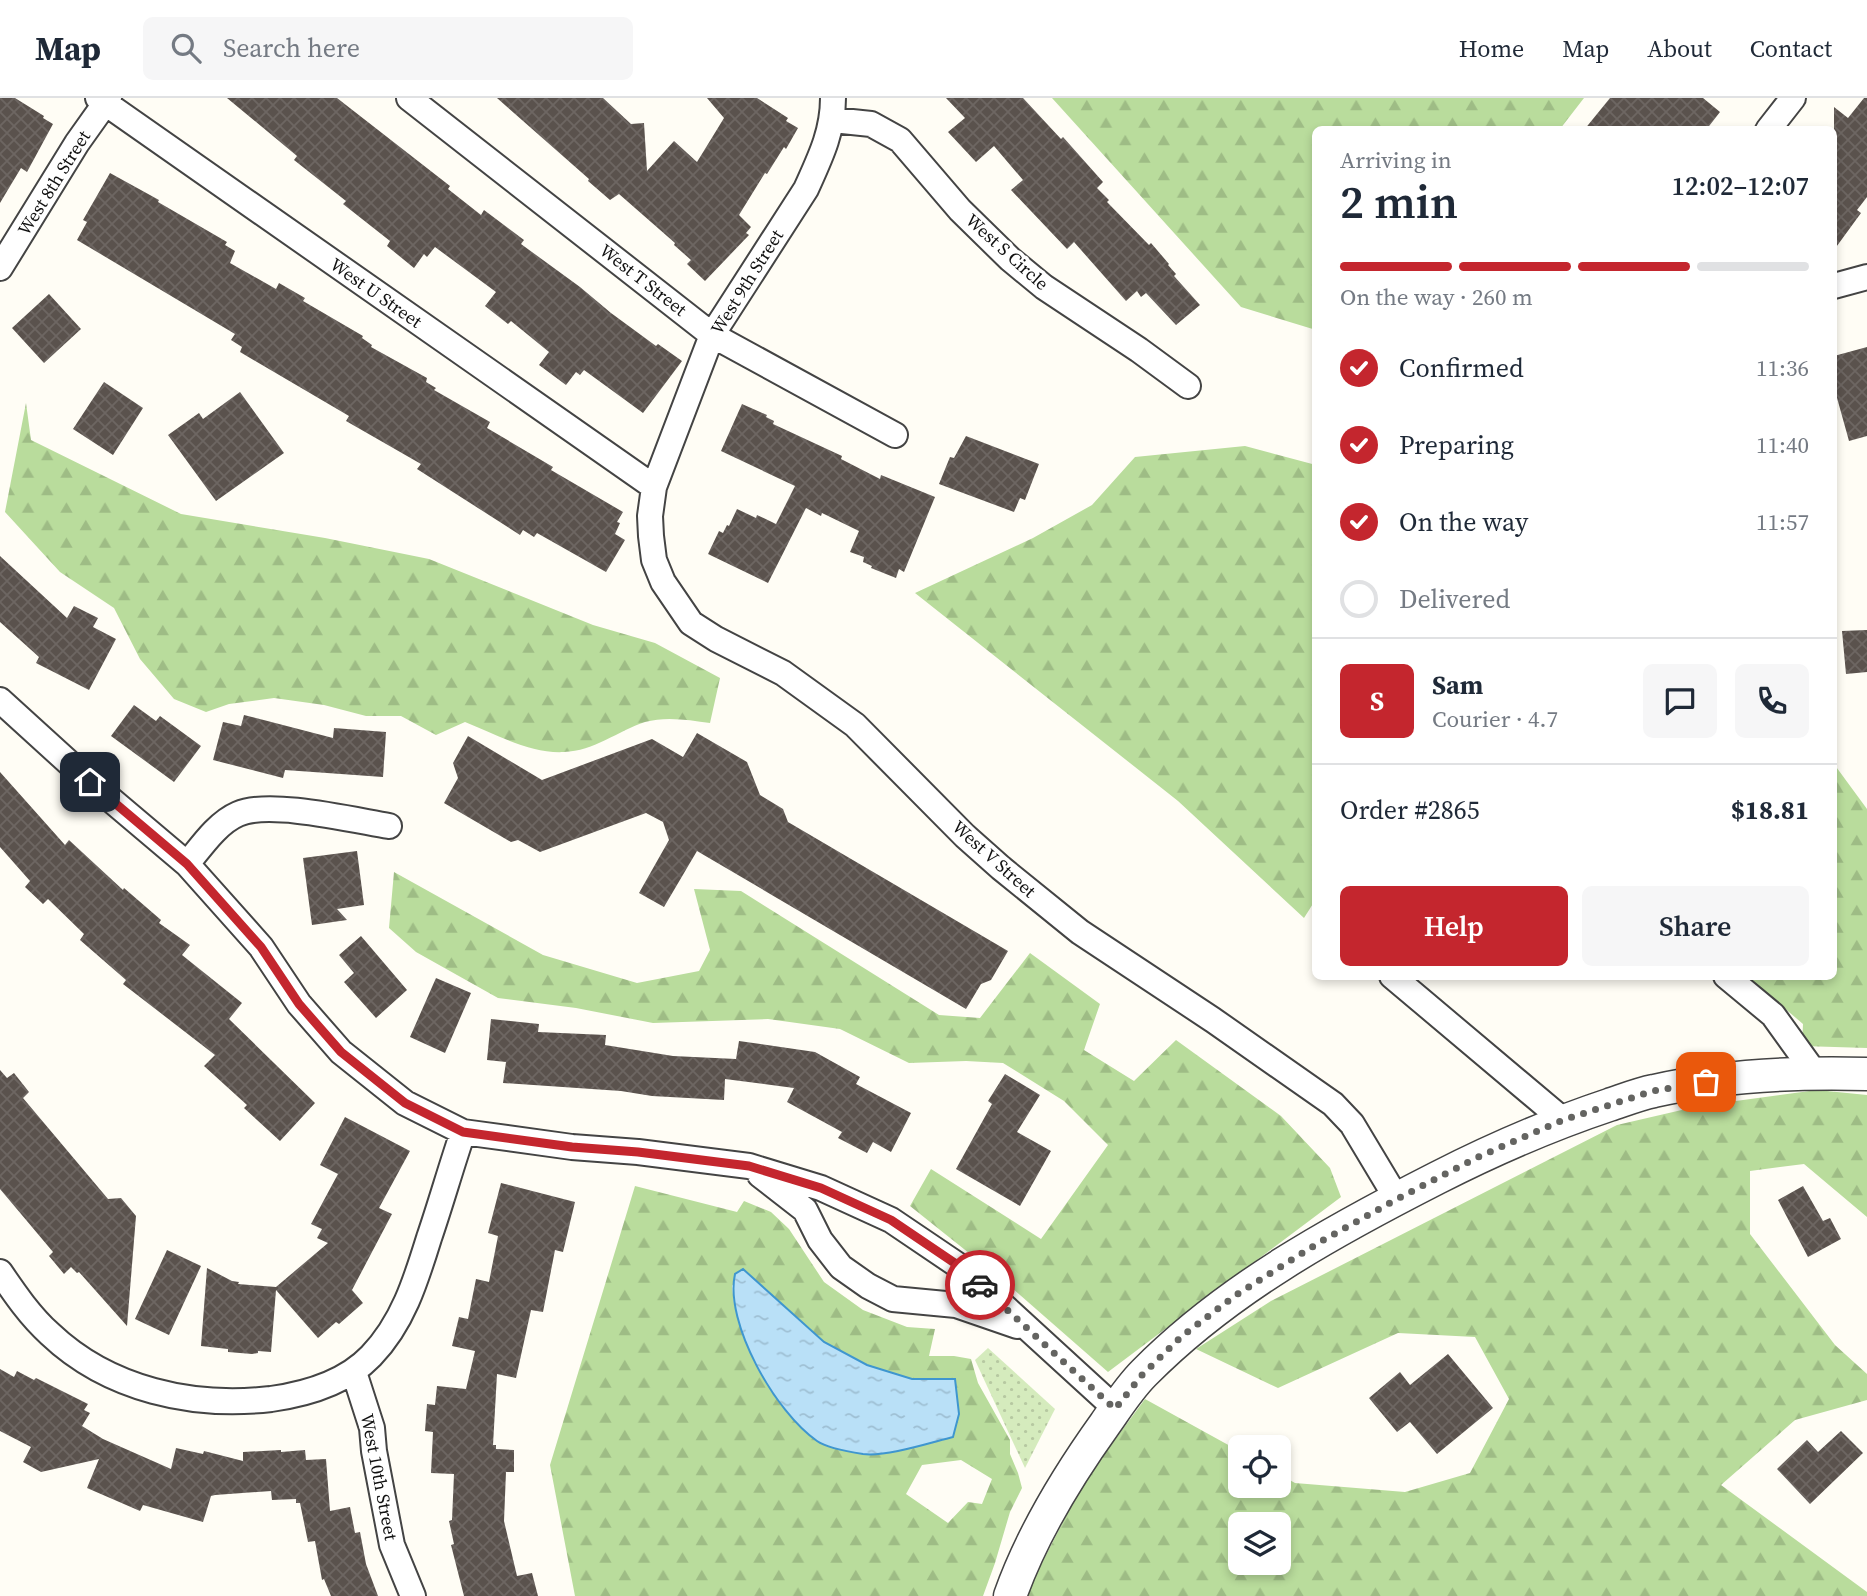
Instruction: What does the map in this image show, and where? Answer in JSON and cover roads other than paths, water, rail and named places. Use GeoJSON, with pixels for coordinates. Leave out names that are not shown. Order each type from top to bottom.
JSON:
{"type":"FeatureCollection","features":[{"type":"Feature","properties":{"kind":"street","name":"West T Street"},"geometry":{"type":"LineString","coordinates":[[409,98],[712,335],[895,435]]}},
{"type":"Feature","properties":{"kind":"street"},"geometry":{"type":"LineString","coordinates":[[1771,126],[1793,98]]}},
{"type":"Feature","properties":{"kind":"street","name":"West 8th Street"},"geometry":{"type":"LineString","coordinates":[[0,268],[104,100]]}},
{"type":"Feature","properties":{"kind":"street","name":"West U Street"},"geometry":{"type":"LineString","coordinates":[[104,100],[654,487]]}},
{"type":"Feature","properties":{"kind":"street","name":"West 9th Street"},"geometry":{"type":"LineString","coordinates":[[654,487],[712,335],[806,189],[833,109]]}},
{"type":"Feature","properties":{"kind":"street","name":"West S Circle"},"geometry":{"type":"LineString","coordinates":[[833,109],[871,124],[900,140],[960,210],[1018,266],[1044,288],[1139,350],[1188,386]]}},
{"type":"Feature","properties":{"kind":"street"},"geometry":{"type":"LineString","coordinates":[[1837,285],[1867,277]]}},
{"type":"Feature","properties":{"kind":"street","name":"West V Street"},"geometry":{"type":"LineString","coordinates":[[654,487],[650,516],[654,560],[663,582],[691,622],[716,639],[783,673],[824,701],[855,725],[1001,869],[1080,932],[1333,1104],[1352,1124],[1397,1199]]}},
{"type":"Feature","properties":{"kind":"street"},"geometry":{"type":"LineString","coordinates":[[0,700],[90,782],[187,864],[261,947],[299,1004],[341,1052],[405,1103],[463,1132],[749,1166],[821,1188],[891,1220],[962,1268],[1115,1409]]}},
{"type":"Feature","properties":{"kind":"street"},"geometry":{"type":"LineString","coordinates":[[187,864],[212,833],[238,814],[270,810],[298,811],[389,826]]}},
{"type":"Feature","properties":{"kind":"street"},"geometry":{"type":"LineString","coordinates":[[1397,980],[1563,1120]]}},
{"type":"Feature","properties":{"kind":"street"},"geometry":{"type":"LineString","coordinates":[[1731,980],[1773,1015],[1814,1072]]}},
{"type":"Feature","properties":{"kind":"street"},"geometry":{"type":"LineString","coordinates":[[1010,1596],[1033,1541],[1070,1472],[1142,1375],[1182,1336],[1236,1295],[1320,1242],[1478,1157],[1563,1120],[1653,1091],[1732,1078],[1814,1072],[1867,1074]]}},
{"type":"Feature","properties":{"kind":"street"},"geometry":{"type":"LineString","coordinates":[[0,1272],[50,1335],[86,1360],[119,1378],[153,1391],[199,1400],[250,1401],[312,1391],[354,1372],[373,1355],[388,1334],[412,1291],[463,1132]]}},
{"type":"Feature","properties":{"kind":"street"},"geometry":{"type":"LineString","coordinates":[[749,1166],[805,1210],[820,1240],[841,1267],[868,1286],[893,1299],[956,1305],[1027,1330]]}},
{"type":"Feature","properties":{"kind":"street","name":"West 10th Street"},"geometry":{"type":"LineString","coordinates":[[354,1372],[372,1428],[393,1545],[413,1596]]}},
{"type":"Feature","properties":{"kind":"water"},"geometry":{"type":"Polygon","coordinates":[[[743,1269],[824,1342],[867,1365],[912,1379],[955,1379],[959,1414],[953,1437],[908,1449],[872,1454],[839,1449],[817,1441],[785,1410],[756,1365],[745,1341],[737,1317],[734,1294],[735,1274],[743,1269]]]}}]}
